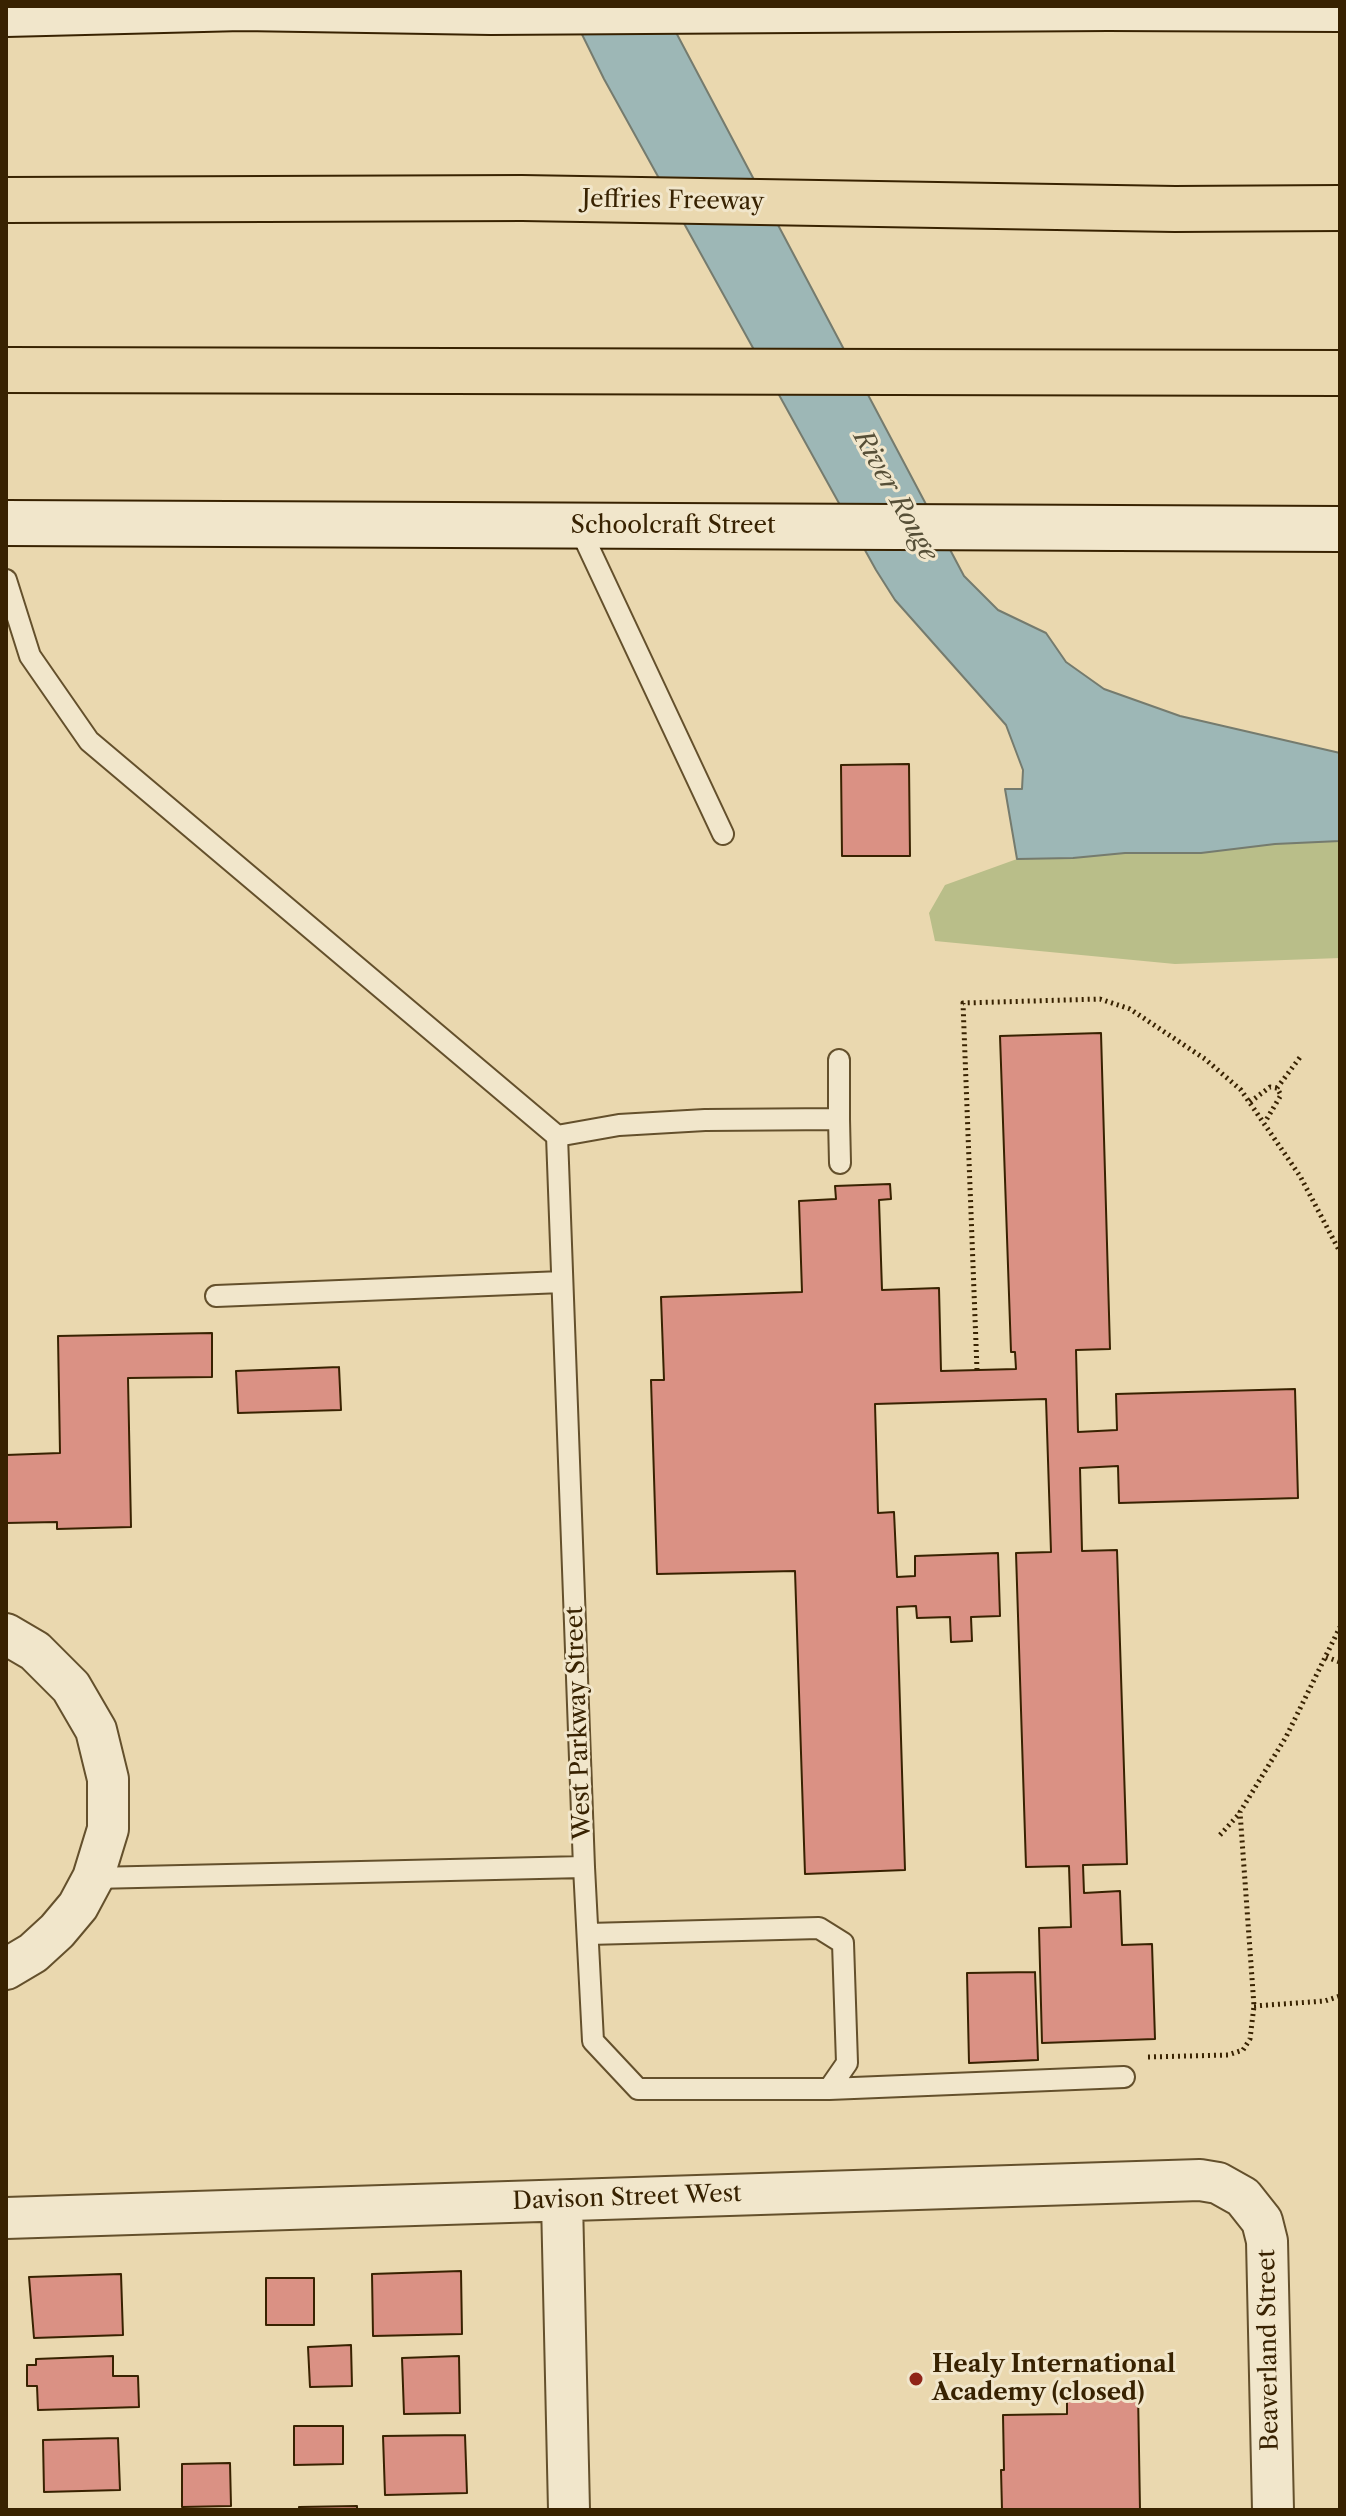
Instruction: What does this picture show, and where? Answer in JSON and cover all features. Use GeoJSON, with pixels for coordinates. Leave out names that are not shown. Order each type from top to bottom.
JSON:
{"type":"FeatureCollection","features":[{"type":"Feature","properties":{"kind":"highway","name":"Jeffries Freeway"},"geometry":{"type":"LineString","coordinates":[[6,200],[522,198],[1175,209],[1340,208]]}},
{"type":"Feature","properties":{"kind":"highway"},"geometry":{"type":"LineString","coordinates":[[6,370],[1340,373]]}},
{"type":"Feature","properties":{"kind":"main road"},"geometry":{"type":"LineString","coordinates":[[6,14],[242,8],[491,12],[1326,8]]}},
{"type":"Feature","properties":{"kind":"main road","name":"Schoolcraft Street"},"geometry":{"type":"LineString","coordinates":[[6,523],[1340,529]]}},
{"type":"Feature","properties":{"kind":"street"},"geometry":{"type":"LineString","coordinates":[[6,1634],[35,1651],[71,1687],[96,1730],[108,1779],[108,1829],[93,1878],[78,1906],[33,1953],[6,1969]]}},
{"type":"Feature","properties":{"kind":"street","name":"Davison Street West"},"geometry":{"type":"LineString","coordinates":[[6,2218],[1200,2180],[1218,2183],[1243,2197]]}},
{"type":"Feature","properties":{"kind":"street","name":"Beaverland Street"},"geometry":{"type":"LineString","coordinates":[[1243,2197],[1262,2221],[1267,2241],[1273,2510]]}},
{"type":"Feature","properties":{"kind":"street"},"geometry":{"type":"LineString","coordinates":[[562,2201],[569,2510]]}},
{"type":"Feature","properties":{"kind":"lane"},"geometry":{"type":"LineString","coordinates":[[578,525],[723,834]]}},
{"type":"Feature","properties":{"kind":"lane"},"geometry":{"type":"LineString","coordinates":[[6,580],[30,656],[89,741],[557,1136],[619,1125],[705,1120],[839,1119]]}},
{"type":"Feature","properties":{"kind":"lane"},"geometry":{"type":"LineString","coordinates":[[839,1060],[840,1163]]}},
{"type":"Feature","properties":{"kind":"lane","name":"West Parkway Street"},"geometry":{"type":"LineString","coordinates":[[93,1878],[584,1867],[557,1136]]}},
{"type":"Feature","properties":{"kind":"lane"},"geometry":{"type":"LineString","coordinates":[[216,1296],[562,1282]]}},
{"type":"Feature","properties":{"kind":"lane"},"geometry":{"type":"LineString","coordinates":[[584,1867],[593,2041],[638,2089],[829,2089],[1124,2077]]}},
{"type":"Feature","properties":{"kind":"lane"},"geometry":{"type":"LineString","coordinates":[[588,1934],[819,1928],[843,1943],[847,2063],[829,2089]]}},
{"type":"Feature","properties":{"kind":"path"},"geometry":{"type":"LineString","coordinates":[[977,1370],[963,1003],[1100,999],[1130,1009],[1205,1059],[1241,1090],[1300,1176],[1340,1252]]}},
{"type":"Feature","properties":{"kind":"path"},"geometry":{"type":"LineString","coordinates":[[1277,1088],[1301,1056]]}},
{"type":"Feature","properties":{"kind":"path"},"geometry":{"type":"LineString","coordinates":[[1250,1102],[1270,1087],[1277,1088]]}},
{"type":"Feature","properties":{"kind":"path"},"geometry":{"type":"LineString","coordinates":[[1265,1122],[1281,1095],[1277,1088]]}},
{"type":"Feature","properties":{"kind":"path"},"geometry":{"type":"LineString","coordinates":[[1220,1835],[1240,1812],[1286,1737],[1340,1627]]}},
{"type":"Feature","properties":{"kind":"path"},"geometry":{"type":"LineString","coordinates":[[1326,1657],[1340,1662]]}},
{"type":"Feature","properties":{"kind":"path"},"geometry":{"type":"LineString","coordinates":[[1093,2078],[1093,2059],[1228,2055],[1243,2050],[1250,2039],[1254,2006],[1240,1812]]}},
{"type":"Feature","properties":{"kind":"path"},"geometry":{"type":"LineString","coordinates":[[1254,2006],[1325,2001],[1340,1996]]}},
{"type":"Feature","properties":{"kind":"green space"},"geometry":{"type":"Polygon","coordinates":[[[1340,841],[1340,958],[1175,964],[935,941],[929,913],[945,885],[1017,859],[1125,853],[1201,853],[1275,844],[1340,841]]]}},
{"type":"Feature","properties":{"kind":"water","name":"River Rouge"},"geometry":{"type":"Polygon","coordinates":[[[568,6],[662,6],[964,576],[998,610],[1046,633],[1066,662],[1104,689],[1180,716],[1340,753],[1340,841],[1275,844],[1201,853],[1125,853],[1017,859],[1005,789],[1022,789],[1023,770],[1006,725],[895,600],[876,570],[604,79],[568,6]]]}},
{"type":"Feature","properties":{"kind":"building"},"geometry":{"type":"Polygon","coordinates":[[[909,764],[910,856],[842,856],[841,765],[909,764]]]}},
{"type":"Feature","properties":{"kind":"building"},"geometry":{"type":"Polygon","coordinates":[[[1101,1033],[1110,1349],[1076,1350],[1078,1432],[1117,1430],[1116,1394],[1295,1389],[1298,1498],[1119,1503],[1118,1466],[1080,1468],[1082,1551],[1117,1550],[1127,1864],[1083,1865],[1084,1893],[1120,1891],[1122,1945],[1152,1944],[1155,2039],[1042,2043],[1039,1928],[1071,1927],[1069,1866],[1026,1867],[1016,1553],[1051,1552],[1046,1399],[875,1404],[878,1513],[894,1512],[897,1577],[915,1576],[915,1556],[998,1553],[1000,1616],[971,1617],[972,1641],[951,1642],[950,1617],[917,1618],[916,1606],[897,1607],[905,1870],[805,1874],[795,1571],[657,1574],[651,1380],[664,1380],[661,1297],[802,1292],[799,1201],[836,1199],[835,1186],[890,1184],[891,1199],[879,1200],[882,1290],[939,1288],[941,1371],[1016,1369],[1015,1352],[1011,1352],[1000,1036],[1101,1033]]]}},
{"type":"Feature","properties":{"kind":"building"},"geometry":{"type":"Polygon","coordinates":[[[212,1333],[212,1377],[128,1378],[131,1527],[57,1529],[57,1522],[6,1523],[6,1455],[60,1453],[58,1336],[212,1333]]]}},
{"type":"Feature","properties":{"kind":"building"},"geometry":{"type":"Polygon","coordinates":[[[339,1367],[341,1410],[238,1413],[236,1371],[339,1367]]]}},
{"type":"Feature","properties":{"kind":"building"},"geometry":{"type":"Polygon","coordinates":[[[1035,1972],[1038,2060],[969,2063],[967,1973],[1035,1972]]]}},
{"type":"Feature","properties":{"kind":"building"},"geometry":{"type":"Polygon","coordinates":[[[461,2271],[462,2334],[373,2336],[372,2274],[461,2271]]]}},
{"type":"Feature","properties":{"kind":"building"},"geometry":{"type":"Polygon","coordinates":[[[121,2274],[123,2335],[34,2338],[29,2277],[121,2274]]]}},
{"type":"Feature","properties":{"kind":"building"},"geometry":{"type":"Polygon","coordinates":[[[266,2278],[314,2278],[314,2325],[266,2325],[266,2278]]]}},
{"type":"Feature","properties":{"kind":"building"},"geometry":{"type":"Polygon","coordinates":[[[351,2345],[352,2386],[310,2387],[308,2347],[351,2345]]]}},
{"type":"Feature","properties":{"kind":"building"},"geometry":{"type":"Polygon","coordinates":[[[113,2356],[113,2376],[138,2376],[139,2407],[38,2410],[37,2386],[27,2386],[27,2365],[36,2365],[36,2359],[113,2356]]]}},
{"type":"Feature","properties":{"kind":"building"},"geometry":{"type":"Polygon","coordinates":[[[459,2356],[460,2413],[404,2414],[402,2358],[459,2356]]]}},
{"type":"Feature","properties":{"kind":"building"},"geometry":{"type":"Polygon","coordinates":[[[1138,2392],[1140,2510],[1002,2510],[1003,2415],[1067,2414],[1067,2393],[1138,2392]]]}},
{"type":"Feature","properties":{"kind":"building"},"geometry":{"type":"Polygon","coordinates":[[[294,2426],[343,2426],[343,2464],[294,2465],[294,2426]]]}},
{"type":"Feature","properties":{"kind":"building"},"geometry":{"type":"Polygon","coordinates":[[[465,2435],[467,2493],[385,2495],[383,2436],[465,2435]]]}},
{"type":"Feature","properties":{"kind":"building"},"geometry":{"type":"Polygon","coordinates":[[[118,2438],[120,2490],[44,2492],[43,2440],[118,2438]]]}},
{"type":"Feature","properties":{"kind":"building"},"geometry":{"type":"Polygon","coordinates":[[[230,2463],[231,2506],[182,2507],[182,2464],[230,2463]]]}},
{"type":"Feature","properties":{"kind":"building"},"geometry":{"type":"Polygon","coordinates":[[[357,2506],[357,2510],[299,2510],[299,2507],[357,2506]]]}},
{"type":"Feature","properties":{"kind":"place","name":"Healy International Academy (closed)"},"geometry":{"type":"Point","coordinates":[916,2379]}}]}
